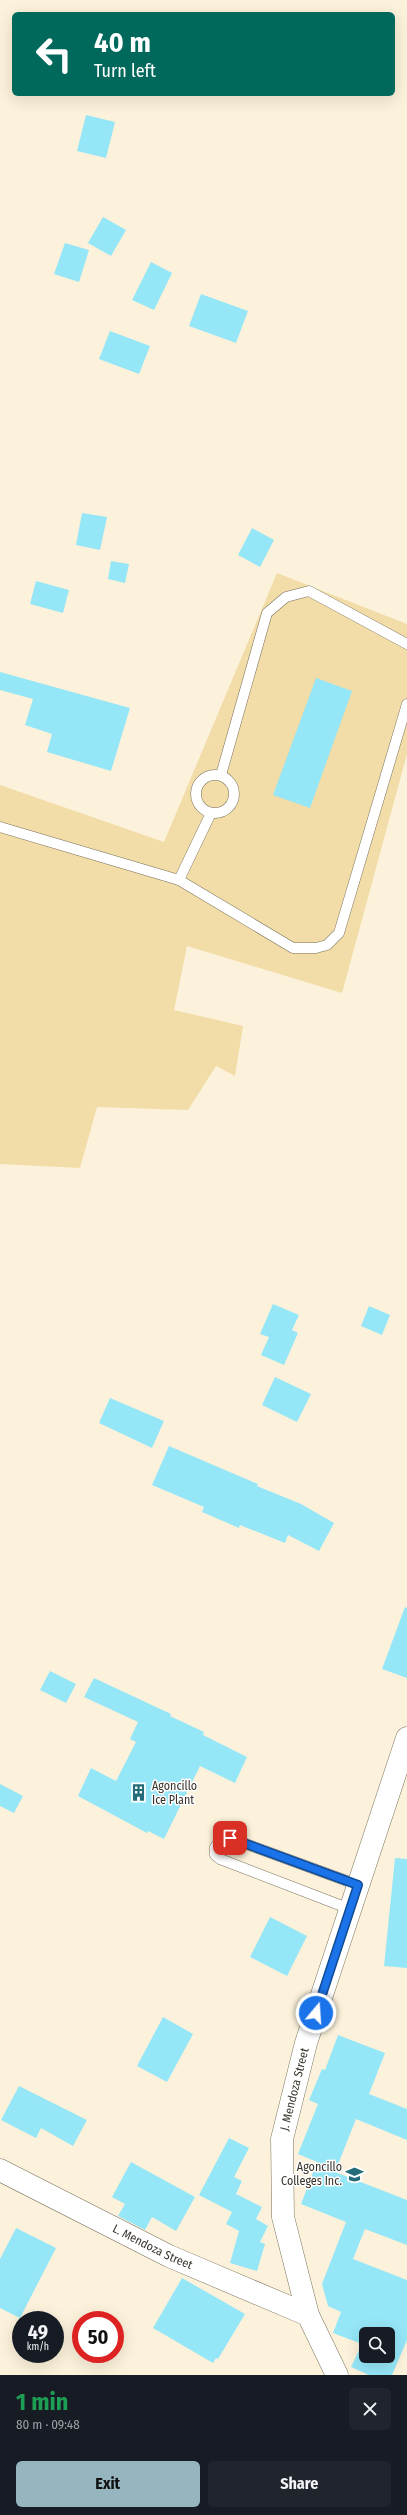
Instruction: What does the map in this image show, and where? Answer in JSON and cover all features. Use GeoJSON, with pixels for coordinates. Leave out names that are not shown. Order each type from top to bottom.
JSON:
{"type":"FeatureCollection","features":[{"type":"Feature","properties":{"kind":"main road","name":"J. Mendoza Street"},"geometry":{"type":"LineString","coordinates":[[337,2375],[308,2315],[283,2217],[282,2139],[306,2043],[407,1738]]}},
{"type":"Feature","properties":{"kind":"main road","name":"L. Mendoza Street"},"geometry":{"type":"LineString","coordinates":[[0,2170],[169,2256],[308,2315]]}},
{"type":"Feature","properties":{"kind":"lane"},"geometry":{"type":"LineString","coordinates":[[220,775],[267,613],[286,597],[309,591],[407,644]]}},
{"type":"Feature","properties":{"kind":"lane"},"geometry":{"type":"LineString","coordinates":[[0,827],[179,880],[293,948],[316,948],[327,945],[339,933],[407,704]]}},
{"type":"Feature","properties":{"kind":"lane"},"geometry":{"type":"LineString","coordinates":[[220,775],[231,781],[235,793],[232,804],[223,812],[211,813],[200,807],[196,795],[199,784],[208,776],[220,775]]}},
{"type":"Feature","properties":{"kind":"lane"},"geometry":{"type":"LineString","coordinates":[[179,880],[211,813]]}},
{"type":"Feature","properties":{"kind":"lane"},"geometry":{"type":"LineString","coordinates":[[350,1909],[220,1859],[215,1855],[215,1847],[221,1840],[230,1838],[358,1885]]}},
{"type":"Feature","properties":{"kind":"shaded area"},"geometry":{"type":"Polygon","coordinates":[[[277,573],[407,624],[407,754],[342,993],[187,946],[174,1010],[243,1026],[235,1076],[216,1066],[188,1110],[97,1107],[80,1168],[0,1164],[0,785],[164,842],[277,573]]]}},
{"type":"Feature","properties":{"kind":"building"},"geometry":{"type":"Polygon","coordinates":[[[86,115],[115,122],[106,158],[77,151],[86,115]]]}},
{"type":"Feature","properties":{"kind":"building"},"geometry":{"type":"Polygon","coordinates":[[[103,217],[126,230],[111,256],[88,243],[103,217]]]}},
{"type":"Feature","properties":{"kind":"building"},"geometry":{"type":"Polygon","coordinates":[[[65,243],[89,250],[79,282],[54,274],[65,243]]]}},
{"type":"Feature","properties":{"kind":"building"},"geometry":{"type":"Polygon","coordinates":[[[151,262],[172,273],[154,310],[132,300],[151,262]]]}},
{"type":"Feature","properties":{"kind":"building"},"geometry":{"type":"Polygon","coordinates":[[[201,294],[248,311],[236,343],[189,326],[201,294]]]}},
{"type":"Feature","properties":{"kind":"building"},"geometry":{"type":"Polygon","coordinates":[[[110,331],[150,346],[139,374],[99,359],[110,331]]]}},
{"type":"Feature","properties":{"kind":"building"},"geometry":{"type":"Polygon","coordinates":[[[82,513],[107,517],[100,550],[76,545],[82,513]]]}},
{"type":"Feature","properties":{"kind":"building"},"geometry":{"type":"Polygon","coordinates":[[[252,528],[274,540],[260,567],[238,555],[252,528]]]}},
{"type":"Feature","properties":{"kind":"building"},"geometry":{"type":"Polygon","coordinates":[[[111,561],[129,564],[125,583],[108,579],[111,561]]]}},
{"type":"Feature","properties":{"kind":"building"},"geometry":{"type":"Polygon","coordinates":[[[36,581],[69,590],[63,613],[30,604],[36,581]]]}},
{"type":"Feature","properties":{"kind":"building"},"geometry":{"type":"Polygon","coordinates":[[[0,672],[130,708],[111,771],[47,752],[52,734],[25,725],[33,699],[0,690],[0,672]]]}},
{"type":"Feature","properties":{"kind":"building"},"geometry":{"type":"Polygon","coordinates":[[[316,678],[352,691],[310,808],[273,795],[316,678]]]}},
{"type":"Feature","properties":{"kind":"building"},"geometry":{"type":"Polygon","coordinates":[[[273,1304],[299,1315],[292,1330],[298,1333],[284,1365],[261,1355],[269,1337],[260,1334],[273,1304]]]}},
{"type":"Feature","properties":{"kind":"building"},"geometry":{"type":"Polygon","coordinates":[[[369,1306],[390,1315],[382,1335],[361,1326],[369,1306]]]}},
{"type":"Feature","properties":{"kind":"building"},"geometry":{"type":"Polygon","coordinates":[[[275,1377],[311,1394],[297,1422],[262,1405],[275,1377]]]}},
{"type":"Feature","properties":{"kind":"building"},"geometry":{"type":"Polygon","coordinates":[[[110,1398],[164,1421],[152,1448],[99,1423],[110,1398]]]}},
{"type":"Feature","properties":{"kind":"building"},"geometry":{"type":"Polygon","coordinates":[[[169,1446],[258,1484],[257,1486],[301,1504],[334,1523],[319,1551],[288,1535],[285,1543],[240,1525],[239,1528],[202,1512],[204,1507],[152,1485],[169,1446]]]}},
{"type":"Feature","properties":{"kind":"building"},"geometry":{"type":"Polygon","coordinates":[[[405,1607],[407,1608],[407,1678],[382,1669],[405,1607]]]}},
{"type":"Feature","properties":{"kind":"building"},"geometry":{"type":"Polygon","coordinates":[[[50,1671],[76,1684],[66,1703],[40,1690],[50,1671]]]}},
{"type":"Feature","properties":{"kind":"building"},"geometry":{"type":"Polygon","coordinates":[[[94,1678],[171,1714],[170,1716],[204,1732],[203,1735],[247,1757],[235,1783],[200,1766],[164,1839],[148,1831],[147,1833],[78,1796],[91,1768],[116,1781],[136,1742],[130,1739],[138,1722],[84,1697],[94,1678]]]}},
{"type":"Feature","properties":{"kind":"building"},"geometry":{"type":"Polygon","coordinates":[[[0,1784],[23,1796],[14,1813],[0,1806],[0,1784]]]}},
{"type":"Feature","properties":{"kind":"building"},"geometry":{"type":"Polygon","coordinates":[[[395,1858],[407,1859],[407,1968],[384,1966],[395,1858]]]}},
{"type":"Feature","properties":{"kind":"building"},"geometry":{"type":"Polygon","coordinates":[[[270,1917],[307,1936],[287,1976],[250,1957],[270,1917]]]}},
{"type":"Feature","properties":{"kind":"building"},"geometry":{"type":"Polygon","coordinates":[[[163,2017],[193,2034],[167,2082],[137,2066],[163,2017]]]}},
{"type":"Feature","properties":{"kind":"building"},"geometry":{"type":"Polygon","coordinates":[[[338,2035],[385,2053],[369,2094],[407,2109],[407,2140],[356,2119],[335,2172],[407,2200],[407,2245],[365,2229],[353,2259],[407,2280],[407,2340],[392,2375],[369,2375],[351,2367],[359,2350],[359,2363],[395,2363],[395,2327],[359,2327],[359,2343],[333,2333],[341,2312],[328,2306],[322,2284],[346,2222],[301,2204],[317,2162],[298,2154],[318,2104],[309,2100],[322,2069],[325,2070],[338,2035]]]}},
{"type":"Feature","properties":{"kind":"building"},"geometry":{"type":"Polygon","coordinates":[[[19,2086],[87,2120],[73,2146],[41,2128],[36,2138],[1,2120],[19,2086]]]}},
{"type":"Feature","properties":{"kind":"building"},"geometry":{"type":"Polygon","coordinates":[[[229,2138],[249,2148],[234,2177],[242,2181],[236,2194],[262,2207],[256,2219],[268,2226],[260,2242],[265,2244],[257,2271],[230,2263],[239,2231],[226,2224],[232,2212],[199,2195],[229,2138]]]}},
{"type":"Feature","properties":{"kind":"building"},"geometry":{"type":"Polygon","coordinates":[[[131,2162],[195,2197],[176,2231],[152,2217],[145,2230],[118,2216],[125,2204],[112,2197],[131,2162]]]}},
{"type":"Feature","properties":{"kind":"building"},"geometry":{"type":"Polygon","coordinates":[[[16,2228],[56,2248],[24,2311],[12,2311],[12,2314],[0,2308],[0,2259],[16,2228]]]}},
{"type":"Feature","properties":{"kind":"building"},"geometry":{"type":"Polygon","coordinates":[[[182,2278],[245,2314],[218,2359],[216,2358],[213,2363],[153,2328],[182,2278]]]}},
{"type":"Feature","properties":{"kind":"place","name":"Agoncillo Ice Plant"},"geometry":{"type":"Point","coordinates":[139,1793]}},
{"type":"Feature","properties":{"kind":"place","name":"Agoncillo Colleges Inc."},"geometry":{"type":"Point","coordinates":[355,2174]}},
{"type":"Feature","properties":{"kind":"route"},"geometry":{"type":"LineString","coordinates":[[230,1838],[358,1885],[316,2013]]}}]}
